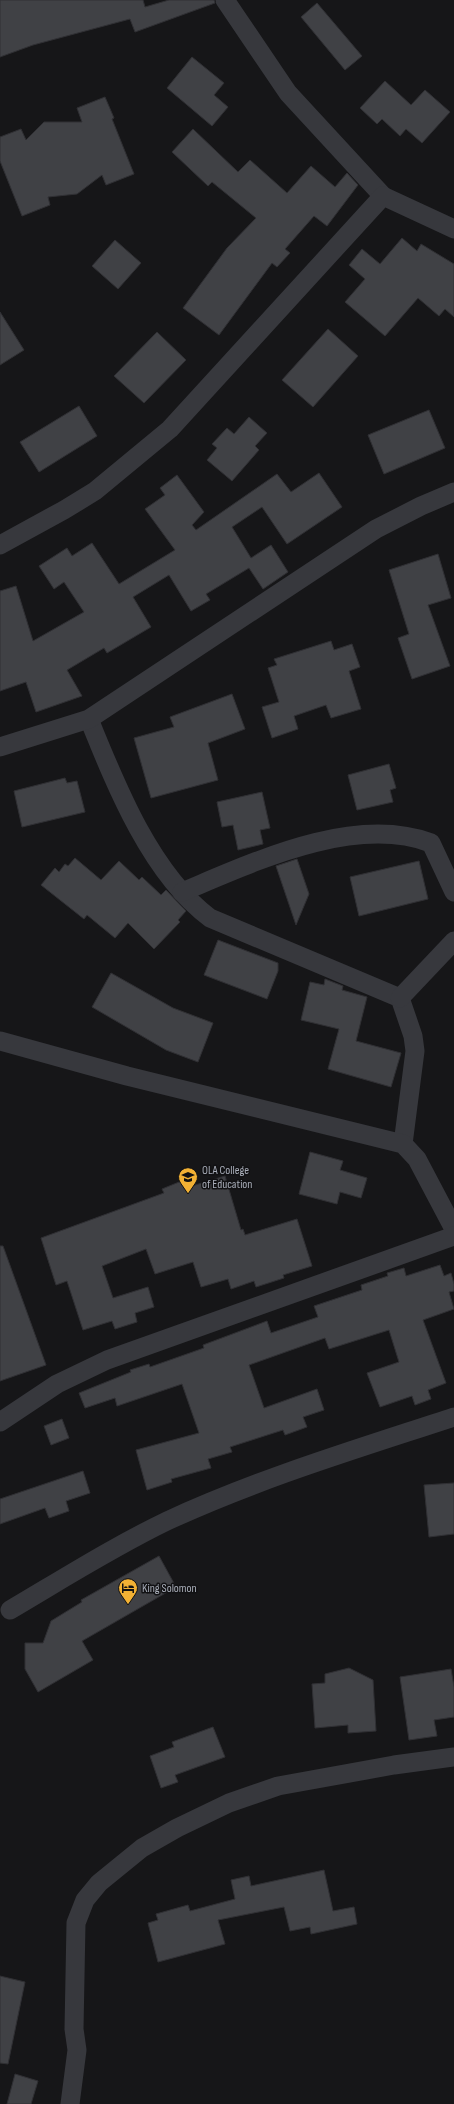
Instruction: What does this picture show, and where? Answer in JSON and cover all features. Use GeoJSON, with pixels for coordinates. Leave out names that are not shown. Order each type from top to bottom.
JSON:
{"type":"FeatureCollection","features":[{"type":"Feature","properties":{"kind":"street"},"geometry":{"type":"LineString","coordinates":[[225,0],[288,93],[383,196],[454,228]]}},
{"type":"Feature","properties":{"kind":"street"},"geometry":{"type":"LineString","coordinates":[[0,545],[95,491],[170,428],[383,196]]}},
{"type":"Feature","properties":{"kind":"street"},"geometry":{"type":"LineString","coordinates":[[0,748],[89,719],[376,529],[421,506],[454,492]]}},
{"type":"Feature","properties":{"kind":"street"},"geometry":{"type":"LineString","coordinates":[[89,719],[118,790],[166,873],[182,892],[210,918],[400,998],[413,1036],[414,1051],[403,1144]]}},
{"type":"Feature","properties":{"kind":"street"},"geometry":{"type":"LineString","coordinates":[[182,892],[262,859],[324,840],[388,834],[416,837],[431,843],[454,892]]}},
{"type":"Feature","properties":{"kind":"street"},"geometry":{"type":"LineString","coordinates":[[400,998],[454,941]]}},
{"type":"Feature","properties":{"kind":"street"},"geometry":{"type":"LineString","coordinates":[[0,1041],[127,1076],[403,1144],[417,1159],[454,1229]]}},
{"type":"Feature","properties":{"kind":"street"},"geometry":{"type":"LineString","coordinates":[[0,1422],[57,1384],[106,1360],[454,1236]]}},
{"type":"Feature","properties":{"kind":"street"},"geometry":{"type":"LineString","coordinates":[[10,1610],[93,1561],[167,1521],[264,1480],[454,1418]]}},
{"type":"Feature","properties":{"kind":"street"},"geometry":{"type":"LineString","coordinates":[[70,2104],[76,2050],[74,2029],[76,1923],[85,1900],[99,1883],[142,1848],[176,1828],[229,1803],[278,1786],[394,1765],[454,1757]]}},
{"type":"Feature","properties":{"kind":"building"},"geometry":{"type":"Polygon","coordinates":[[[0,0],[143,0],[145,7],[169,0],[214,0],[215,3],[135,32],[130,19],[33,45],[0,57],[0,0]]]}},
{"type":"Feature","properties":{"kind":"building"},"geometry":{"type":"Polygon","coordinates":[[[317,3],[362,56],[345,70],[301,17],[317,3]]]}},
{"type":"Feature","properties":{"kind":"building"},"geometry":{"type":"Polygon","coordinates":[[[192,57],[224,83],[214,95],[228,107],[212,126],[167,88],[192,57]]]}},
{"type":"Feature","properties":{"kind":"building"},"geometry":{"type":"Polygon","coordinates":[[[385,81],[411,105],[425,90],[450,112],[422,143],[406,129],[400,136],[382,119],[377,124],[360,108],[385,81]]]}},
{"type":"Feature","properties":{"kind":"building"},"geometry":{"type":"Polygon","coordinates":[[[105,97],[114,118],[112,119],[134,174],[106,185],[102,175],[77,194],[48,197],[50,205],[22,216],[0,161],[0,137],[21,129],[26,140],[44,122],[82,122],[77,108],[105,97]]]}},
{"type":"Feature","properties":{"kind":"building"},"geometry":{"type":"Polygon","coordinates":[[[193,129],[238,172],[250,160],[287,193],[311,166],[335,187],[347,173],[358,185],[327,226],[314,216],[285,249],[290,253],[277,267],[272,263],[219,335],[183,308],[227,248],[256,218],[212,182],[208,186],[172,152],[193,129]]]}},
{"type":"Feature","properties":{"kind":"building"},"geometry":{"type":"Polygon","coordinates":[[[402,238],[417,251],[421,244],[454,264],[454,317],[445,309],[439,316],[418,298],[385,336],[345,302],[365,279],[349,265],[362,249],[380,264],[402,238]]]}},
{"type":"Feature","properties":{"kind":"building"},"geometry":{"type":"Polygon","coordinates":[[[115,240],[141,263],[118,289],[92,266],[115,240]]]}},
{"type":"Feature","properties":{"kind":"building"},"geometry":{"type":"Polygon","coordinates":[[[0,312],[24,350],[0,365],[0,312]]]}},
{"type":"Feature","properties":{"kind":"building"},"geometry":{"type":"Polygon","coordinates":[[[328,329],[358,356],[313,407],[282,380],[328,329]]]}},
{"type":"Feature","properties":{"kind":"building"},"geometry":{"type":"Polygon","coordinates":[[[157,332],[186,360],[144,403],[114,376],[157,332]]]}},
{"type":"Feature","properties":{"kind":"building"},"geometry":{"type":"Polygon","coordinates":[[[79,406],[97,436],[39,472],[20,442],[79,406]]]}},
{"type":"Feature","properties":{"kind":"building"},"geometry":{"type":"Polygon","coordinates":[[[429,410],[445,448],[384,474],[368,435],[429,410]]]}},
{"type":"Feature","properties":{"kind":"building"},"geometry":{"type":"Polygon","coordinates":[[[249,417],[267,433],[255,446],[259,450],[232,481],[207,460],[217,448],[212,444],[227,428],[234,434],[249,417]]]}},
{"type":"Feature","properties":{"kind":"building"},"geometry":{"type":"Polygon","coordinates":[[[319,473],[342,507],[287,544],[262,507],[232,527],[251,558],[271,545],[288,572],[263,589],[249,568],[206,594],[210,600],[191,611],[169,575],[133,597],[151,627],[107,653],[104,648],[67,670],[82,696],[36,712],[26,682],[0,691],[0,591],[16,586],[33,641],[84,612],[64,582],[54,589],[39,566],[67,548],[72,556],[92,543],[119,584],[175,550],[145,509],[165,495],[160,488],[177,475],[204,512],[192,525],[196,530],[277,474],[291,492],[319,473]]]}},
{"type":"Feature","properties":{"kind":"building"},"geometry":{"type":"Polygon","coordinates":[[[438,554],[451,598],[428,605],[450,666],[412,679],[398,638],[409,634],[389,570],[438,554]]]}},
{"type":"Feature","properties":{"kind":"building"},"geometry":{"type":"Polygon","coordinates":[[[331,641],[334,650],[352,644],[360,667],[349,671],[361,709],[331,718],[326,705],[294,716],[298,729],[272,738],[262,707],[279,702],[268,668],[277,665],[274,659],[331,641]]]}},
{"type":"Feature","properties":{"kind":"building"},"geometry":{"type":"Polygon","coordinates":[[[232,694],[245,729],[208,743],[218,780],[151,798],[134,738],[174,727],[170,717],[232,694]]]}},
{"type":"Feature","properties":{"kind":"building"},"geometry":{"type":"Polygon","coordinates":[[[389,764],[396,788],[390,790],[393,802],[357,810],[348,775],[389,764]]]}},
{"type":"Feature","properties":{"kind":"building"},"geometry":{"type":"Polygon","coordinates":[[[65,778],[67,783],[77,781],[85,812],[22,827],[14,791],[65,778]]]}},
{"type":"Feature","properties":{"kind":"building"},"geometry":{"type":"Polygon","coordinates":[[[262,792],[270,828],[260,830],[263,844],[238,850],[233,825],[222,827],[217,802],[262,792]]]}},
{"type":"Feature","properties":{"kind":"building"},"geometry":{"type":"Polygon","coordinates":[[[75,858],[101,880],[119,861],[139,880],[142,877],[161,895],[166,890],[186,911],[178,920],[180,922],[154,949],[128,923],[115,938],[87,915],[84,919],[41,885],[55,868],[59,872],[65,864],[68,866],[75,858]]]}},
{"type":"Feature","properties":{"kind":"building"},"geometry":{"type":"Polygon","coordinates":[[[297,859],[309,894],[296,925],[276,866],[297,859]]]}},
{"type":"Feature","properties":{"kind":"building"},"geometry":{"type":"Polygon","coordinates":[[[419,861],[428,899],[359,916],[350,877],[419,861]]]}},
{"type":"Feature","properties":{"kind":"building"},"geometry":{"type":"Polygon","coordinates":[[[218,940],[278,963],[278,971],[267,999],[204,975],[218,940]]]}},
{"type":"Feature","properties":{"kind":"building"},"geometry":{"type":"Polygon","coordinates":[[[111,973],[173,1008],[213,1023],[198,1062],[166,1050],[92,1007],[111,973]]]}},
{"type":"Feature","properties":{"kind":"building"},"geometry":{"type":"Polygon","coordinates":[[[325,979],[343,986],[342,990],[367,997],[356,1041],[401,1053],[391,1087],[328,1069],[339,1029],[301,1020],[310,982],[324,985],[325,979]]]}},
{"type":"Feature","properties":{"kind":"building"},"geometry":{"type":"Polygon","coordinates":[[[310,1152],[343,1161],[340,1170],[367,1178],[361,1198],[340,1192],[337,1204],[299,1194],[310,1152]]]}},
{"type":"Feature","properties":{"kind":"building"},"geometry":{"type":"Polygon","coordinates":[[[225,1176],[241,1230],[243,1229],[245,1235],[297,1219],[312,1266],[283,1275],[284,1278],[256,1287],[254,1281],[231,1289],[228,1279],[201,1287],[193,1262],[155,1274],[146,1249],[102,1266],[113,1298],[148,1287],[154,1307],[135,1313],[137,1322],[115,1329],[112,1321],[83,1330],[67,1281],[56,1285],[41,1238],[164,1193],[162,1189],[189,1178],[192,1186],[225,1176]]]}},
{"type":"Feature","properties":{"kind":"building"},"geometry":{"type":"Polygon","coordinates":[[[0,1246],[3,1246],[46,1365],[0,1381],[0,1246]]]}},
{"type":"Feature","properties":{"kind":"building"},"geometry":{"type":"Polygon","coordinates":[[[440,1265],[444,1276],[451,1273],[454,1291],[449,1292],[454,1309],[423,1320],[446,1383],[428,1390],[431,1399],[415,1405],[412,1396],[380,1407],[367,1373],[399,1362],[389,1330],[329,1349],[325,1338],[249,1365],[264,1408],[317,1389],[324,1410],[303,1417],[307,1427],[285,1435],[283,1430],[230,1447],[232,1452],[208,1459],[211,1468],[171,1479],[172,1482],[147,1490],[136,1450],[199,1433],[182,1384],[117,1406],[115,1398],[85,1408],[79,1393],[131,1372],[130,1370],[149,1364],[150,1367],[204,1348],[203,1345],[267,1321],[271,1333],[318,1317],[314,1306],[362,1290],[361,1285],[388,1276],[387,1273],[404,1268],[406,1276],[440,1265]]]}},
{"type":"Feature","properties":{"kind":"building"},"geometry":{"type":"Polygon","coordinates":[[[62,1419],[69,1438],[51,1445],[44,1426],[62,1419]]]}},
{"type":"Feature","properties":{"kind":"building"},"geometry":{"type":"Polygon","coordinates":[[[83,1471],[90,1493],[66,1501],[69,1511],[49,1518],[45,1508],[0,1524],[0,1499],[83,1471]]]}},
{"type":"Feature","properties":{"kind":"building"},"geometry":{"type":"Polygon","coordinates":[[[454,1483],[454,1534],[429,1537],[424,1485],[454,1483]]]}},
{"type":"Feature","properties":{"kind":"building"},"geometry":{"type":"Polygon","coordinates":[[[159,1556],[176,1587],[82,1641],[93,1660],[38,1692],[25,1669],[25,1643],[43,1643],[51,1621],[82,1602],[81,1600],[159,1556]]]}},
{"type":"Feature","properties":{"kind":"building"},"geometry":{"type":"Polygon","coordinates":[[[349,1668],[373,1680],[376,1731],[348,1733],[348,1725],[315,1728],[312,1684],[325,1683],[325,1674],[349,1668]]]}},
{"type":"Feature","properties":{"kind":"building"},"geometry":{"type":"Polygon","coordinates":[[[451,1669],[454,1687],[454,1717],[434,1720],[437,1736],[409,1740],[400,1677],[451,1669]]]}},
{"type":"Feature","properties":{"kind":"building"},"geometry":{"type":"Polygon","coordinates":[[[213,1727],[225,1757],[175,1775],[178,1782],[161,1788],[150,1756],[174,1747],[172,1742],[213,1727]]]}},
{"type":"Feature","properties":{"kind":"building"},"geometry":{"type":"Polygon","coordinates":[[[324,1870],[333,1911],[354,1907],[357,1924],[311,1934],[310,1927],[290,1931],[284,1907],[218,1920],[225,1944],[158,1962],[148,1923],[158,1920],[156,1914],[188,1905],[190,1911],[235,1899],[231,1880],[249,1876],[251,1886],[324,1870]]]}},
{"type":"Feature","properties":{"kind":"building"},"geometry":{"type":"Polygon","coordinates":[[[0,1976],[25,1982],[8,2064],[0,2063],[0,1976]]]}},
{"type":"Feature","properties":{"kind":"building"},"geometry":{"type":"Polygon","coordinates":[[[15,2074],[38,2081],[31,2104],[7,2104],[15,2074]]]}},
{"type":"Feature","properties":{"kind":"place","name":"OLA College of Education"},"geometry":{"type":"Point","coordinates":[188,1194]}},
{"type":"Feature","properties":{"kind":"place","name":"King Solomon"},"geometry":{"type":"Point","coordinates":[128,1605]}}]}
